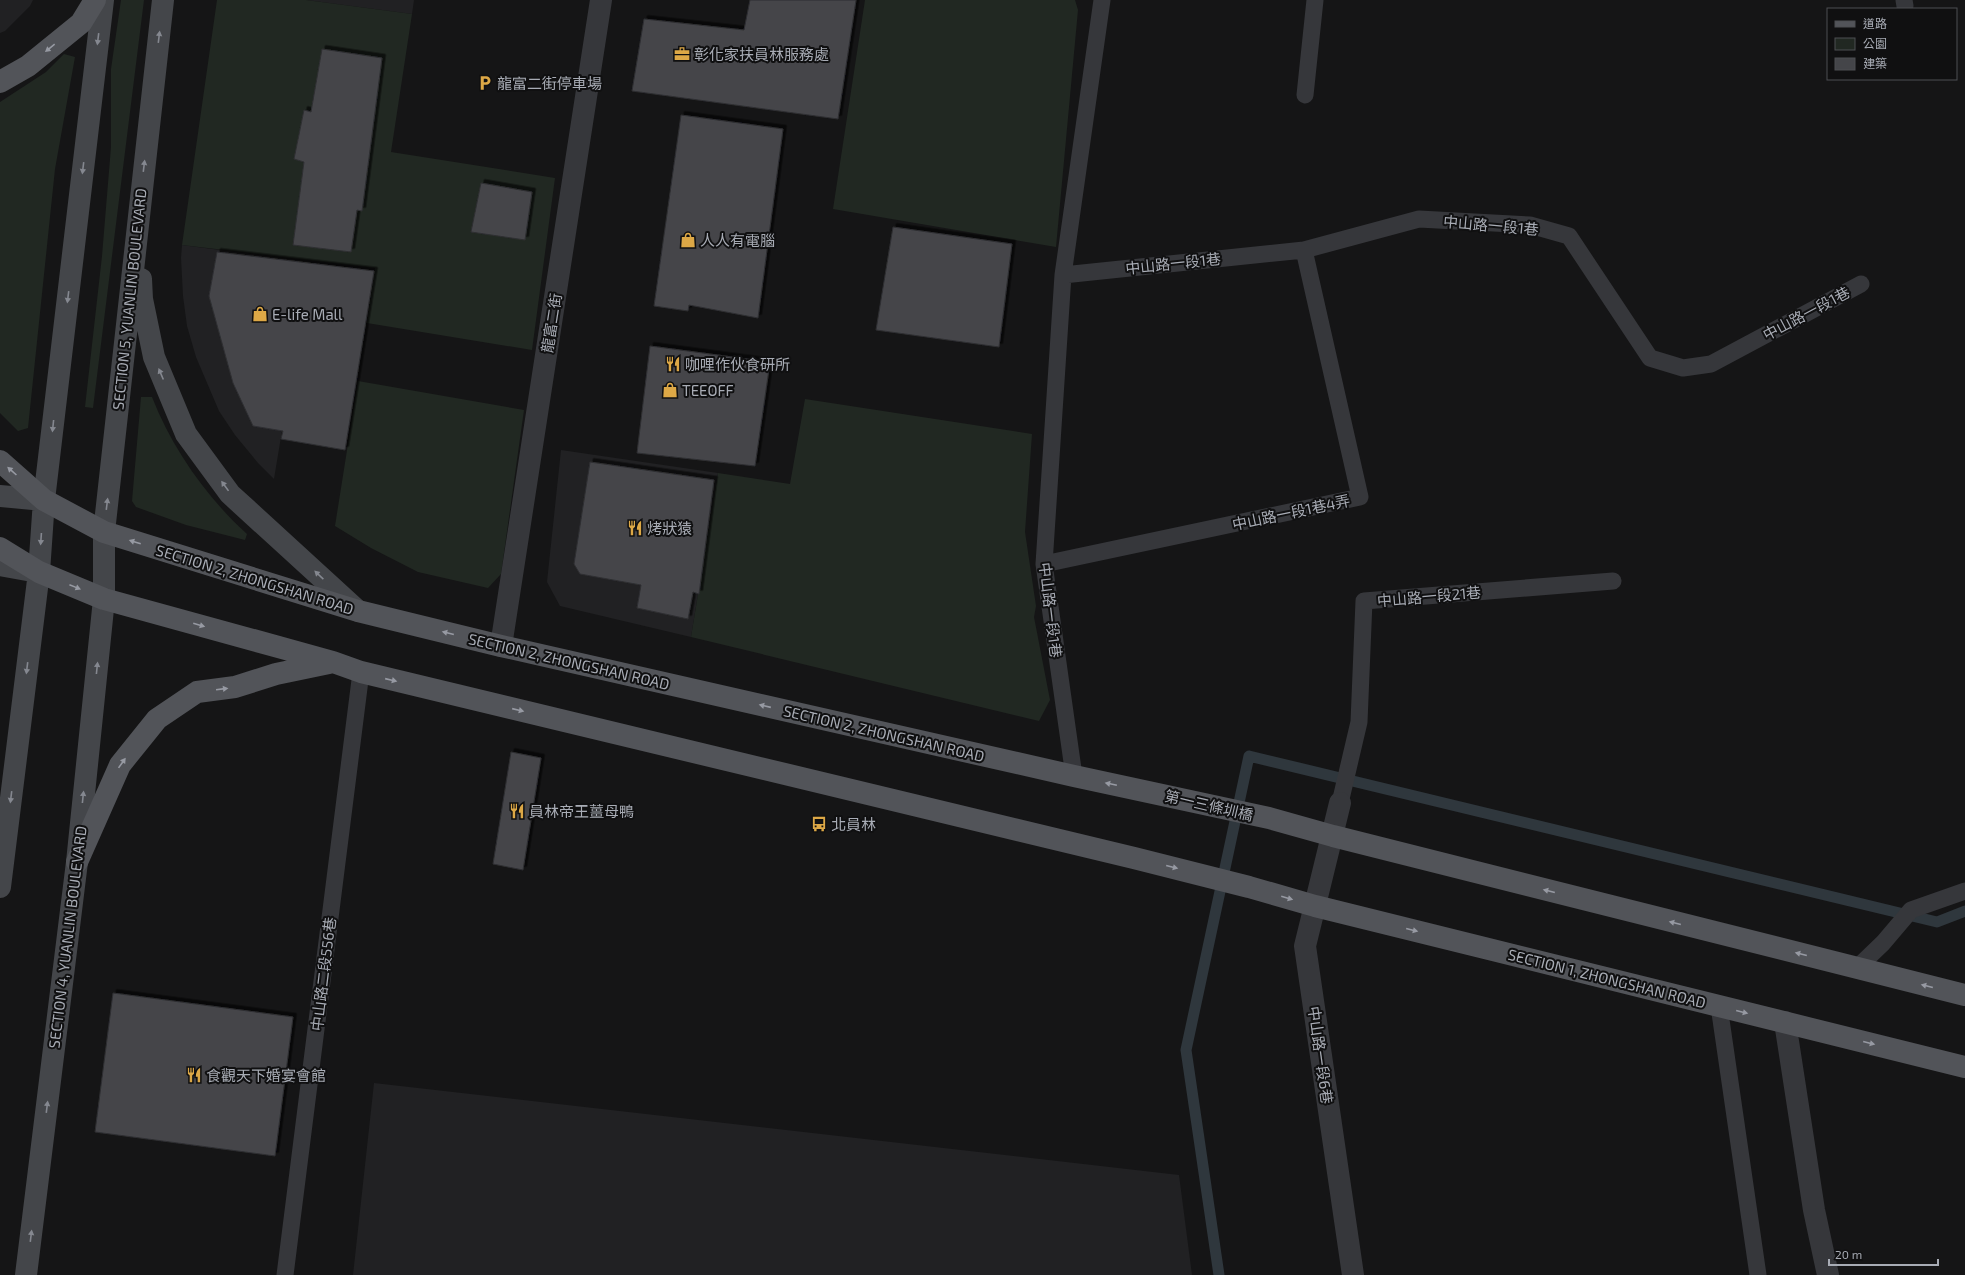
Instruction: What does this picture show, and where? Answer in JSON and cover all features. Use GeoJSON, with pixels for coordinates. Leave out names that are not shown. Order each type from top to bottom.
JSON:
{"type":"FeatureCollection","features":[{"type":"Feature","properties":{"kind":"main road"},"geometry":{"type":"LineString","coordinates":[[0,82],[28,66],[81,23],[95,0]]}},
{"type":"Feature","properties":{"kind":"main road"},"geometry":{"type":"LineString","coordinates":[[0,887],[39,572],[44,500],[103,0]]}},
{"type":"Feature","properties":{"kind":"main road","name":"SECTION 5, YUANLIN BOULEVARD"},"geometry":{"type":"LineString","coordinates":[[104,598],[104,532],[139,205],[163,0]]}},
{"type":"Feature","properties":{"kind":"main road"},"geometry":{"type":"LineString","coordinates":[[139,205],[142,299],[154,357],[186,434],[230,494],[358,611]]}},
{"type":"Feature","properties":{"kind":"main road"},"geometry":{"type":"LineString","coordinates":[[0,460],[44,500]]}},
{"type":"Feature","properties":{"kind":"main road","name":"SECTION 2, ZHONGSHAN ROAD"},"geometry":{"type":"LineString","coordinates":[[0,496],[44,500],[104,532],[358,611],[501,646],[1149,792]]}},
{"type":"Feature","properties":{"kind":"main road"},"geometry":{"type":"LineString","coordinates":[[0,548],[39,572],[104,598],[333,662],[361,672]]}},
{"type":"Feature","properties":{"kind":"main road"},"geometry":{"type":"LineString","coordinates":[[0,565],[39,572]]}},
{"type":"Feature","properties":{"kind":"main road","name":"SECTION 4, YUANLIN BOULEVARD"},"geometry":{"type":"LineString","coordinates":[[26,1275],[77,862],[104,598]]}},
{"type":"Feature","properties":{"kind":"main road"},"geometry":{"type":"LineString","coordinates":[[77,862],[120,765],[157,719],[197,692],[235,687],[276,674],[333,662]]}},
{"type":"Feature","properties":{"kind":"main road","name":"SECTION 1, ZHONGSHAN ROAD"},"geometry":{"type":"LineString","coordinates":[[361,672],[1134,858],[1249,887],[1315,906],[1965,1066]]}},
{"type":"Feature","properties":{"kind":"main road","name":"第一三條圳橋"},"geometry":{"type":"LineString","coordinates":[[1149,792],[1269,818],[1332,836]]}},
{"type":"Feature","properties":{"kind":"main road"},"geometry":{"type":"LineString","coordinates":[[1332,836],[1965,996]]}},
{"type":"Feature","properties":{"kind":"street","name":"龍富二街"},"geometry":{"type":"LineString","coordinates":[[501,646],[601,0]]}},
{"type":"Feature","properties":{"kind":"street","name":"中山路一段21巷"},"geometry":{"type":"LineString","coordinates":[[1332,836],[1340,803]]}},
{"type":"Feature","properties":{"kind":"street","name":"中山路一段6巷"},"geometry":{"type":"LineString","coordinates":[[1332,836],[1305,946],[1353,1275]]}},
{"type":"Feature","properties":{"kind":"street"},"geometry":{"type":"LineString","coordinates":[[1785,1022],[1814,1210],[1828,1275]]}},
{"type":"Feature","properties":{"kind":"lane","name":"中山路一段1巷"},"geometry":{"type":"LineString","coordinates":[[1074,776],[1044,564],[1063,275],[1102,0]]}},
{"type":"Feature","properties":{"kind":"lane"},"geometry":{"type":"LineString","coordinates":[[1305,95],[1315,0]]}},
{"type":"Feature","properties":{"kind":"lane","name":"中山路一段1巷"},"geometry":{"type":"LineString","coordinates":[[1063,275],[1304,250],[1419,219],[1530,225],[1569,236],[1650,358],[1683,368],[1711,364],[1861,284]]}},
{"type":"Feature","properties":{"kind":"lane","name":"中山路一段1巷4弄"},"geometry":{"type":"LineString","coordinates":[[1044,564],[1360,497],[1304,250]]}},
{"type":"Feature","properties":{"kind":"lane","name":"中山路一段21巷"},"geometry":{"type":"LineString","coordinates":[[1340,803],[1359,722],[1364,601],[1613,581]]}},
{"type":"Feature","properties":{"kind":"lane","name":"中山路二段556巷"},"geometry":{"type":"LineString","coordinates":[[285,1275],[361,672]]}},
{"type":"Feature","properties":{"kind":"lane"},"geometry":{"type":"LineString","coordinates":[[1857,968],[1883,943],[1911,910],[1965,891]]}},
{"type":"Feature","properties":{"kind":"lane"},"geometry":{"type":"LineString","coordinates":[[1719,1006],[1758,1275]]}},
{"type":"Feature","properties":{"kind":"shaded area"},"geometry":{"type":"Polygon","coordinates":[[[0,0],[33,0],[30,6],[5,31],[0,33],[0,0]]]}},
{"type":"Feature","properties":{"kind":"shaded area"},"geometry":{"type":"Polygon","coordinates":[[[306,0],[414,0],[412,14],[306,0]]]}},
{"type":"Feature","properties":{"kind":"shaded area"},"geometry":{"type":"Polygon","coordinates":[[[182,245],[310,262],[274,479],[258,463],[235,435],[219,411],[196,357],[187,326],[183,296],[181,258],[182,245]]]}},
{"type":"Feature","properties":{"kind":"shaded area"},"geometry":{"type":"Polygon","coordinates":[[[561,450],[718,473],[691,637],[560,606],[547,582],[561,450]]]}},
{"type":"Feature","properties":{"kind":"shaded area"},"geometry":{"type":"Polygon","coordinates":[[[374,1083],[1179,1175],[1192,1275],[353,1275],[374,1083]]]}},
{"type":"Feature","properties":{"kind":"green space"},"geometry":{"type":"Polygon","coordinates":[[[121,0],[144,0],[93,408],[85,407],[102,256],[111,147],[111,69],[121,0]]]}},
{"type":"Feature","properties":{"kind":"green space"},"geometry":{"type":"Polygon","coordinates":[[[217,0],[306,0],[412,14],[391,152],[555,178],[532,350],[367,323],[375,268],[182,245],[217,0]]]}},
{"type":"Feature","properties":{"kind":"green space"},"geometry":{"type":"Polygon","coordinates":[[[865,0],[1075,0],[1078,10],[1056,247],[833,209],[865,0]]]}},
{"type":"Feature","properties":{"kind":"green space"},"geometry":{"type":"Polygon","coordinates":[[[64,54],[75,57],[55,169],[28,428],[18,431],[0,413],[0,102],[46,72],[64,54]]]}},
{"type":"Feature","properties":{"kind":"green space"},"geometry":{"type":"Polygon","coordinates":[[[358,381],[524,410],[501,574],[488,588],[418,572],[371,548],[335,526],[358,381]]]}},
{"type":"Feature","properties":{"kind":"green space"},"geometry":{"type":"Polygon","coordinates":[[[141,397],[152,397],[160,416],[180,453],[204,488],[232,520],[247,534],[245,540],[186,525],[136,507],[132,501],[141,397]]]}},
{"type":"Feature","properties":{"kind":"green space"},"geometry":{"type":"Polygon","coordinates":[[[805,399],[1032,434],[1025,532],[1036,606],[1034,617],[1050,700],[1039,721],[691,637],[718,473],[790,484],[805,399]]]}},
{"type":"Feature","properties":{"kind":"building"},"geometry":{"type":"Polygon","coordinates":[[[750,0],[856,0],[838,119],[632,91],[644,19],[744,30],[750,0]]]}},
{"type":"Feature","properties":{"kind":"building"},"geometry":{"type":"Polygon","coordinates":[[[322,49],[382,58],[362,211],[357,210],[351,252],[293,245],[304,162],[294,159],[304,110],[311,112],[322,49]]]}},
{"type":"Feature","properties":{"kind":"building"},"geometry":{"type":"Polygon","coordinates":[[[681,115],[783,129],[758,318],[689,305],[688,311],[654,306],[681,115]]]}},
{"type":"Feature","properties":{"kind":"building"},"geometry":{"type":"Polygon","coordinates":[[[481,183],[532,192],[525,240],[471,232],[481,183]]]}},
{"type":"Feature","properties":{"kind":"building"},"geometry":{"type":"Polygon","coordinates":[[[893,227],[1012,244],[999,347],[876,330],[893,227]]]}},
{"type":"Feature","properties":{"kind":"building"},"geometry":{"type":"Polygon","coordinates":[[[217,252],[374,271],[345,450],[281,439],[283,431],[253,426],[233,383],[209,296],[217,252]]]}},
{"type":"Feature","properties":{"kind":"building"},"geometry":{"type":"Polygon","coordinates":[[[650,346],[770,362],[755,466],[637,453],[650,346]]]}},
{"type":"Feature","properties":{"kind":"building"},"geometry":{"type":"Polygon","coordinates":[[[590,462],[714,480],[699,594],[693,592],[688,619],[637,608],[641,585],[580,574],[574,564],[590,462]]]}},
{"type":"Feature","properties":{"kind":"building","name":"員林帝王薑母鴨"},"geometry":{"type":"Polygon","coordinates":[[[511,752],[541,758],[523,870],[493,864],[511,752]]]}},
{"type":"Feature","properties":{"kind":"building","name":"食觀天下婚宴會館"},"geometry":{"type":"Polygon","coordinates":[[[113,993],[293,1017],[275,1156],[95,1132],[113,993]]]}},
{"type":"Feature","properties":{"kind":"waterway"},"geometry":{"type":"LineString","coordinates":[[1219,1275],[1186,1050],[1249,756],[1937,922],[1965,911]]}},
{"type":"Feature","properties":{"kind":"place","name":"彰化家扶員林服務處"},"geometry":{"type":"Point","coordinates":[682,54]}},
{"type":"Feature","properties":{"kind":"place","name":"龍富二街停車場"},"geometry":{"type":"Point","coordinates":[485,83]}},
{"type":"Feature","properties":{"kind":"place","name":"人人有電腦"},"geometry":{"type":"Point","coordinates":[688,240]}},
{"type":"Feature","properties":{"kind":"place","name":"E-life Mall"},"geometry":{"type":"Point","coordinates":[260,314]}},
{"type":"Feature","properties":{"kind":"place","name":"咖哩作伙食研所"},"geometry":{"type":"Point","coordinates":[673,364]}},
{"type":"Feature","properties":{"kind":"place","name":"TEEOFF"},"geometry":{"type":"Point","coordinates":[670,390]}},
{"type":"Feature","properties":{"kind":"place","name":"烤狀猿"},"geometry":{"type":"Point","coordinates":[635,528]}},
{"type":"Feature","properties":{"kind":"place","name":"員林帝王薑母鴨"},"geometry":{"type":"Point","coordinates":[517,811]}},
{"type":"Feature","properties":{"kind":"place","name":"北員林"},"geometry":{"type":"Point","coordinates":[819,824]}},
{"type":"Feature","properties":{"kind":"place","name":"食觀天下婚宴會館"},"geometry":{"type":"Point","coordinates":[194,1075]}}]}
